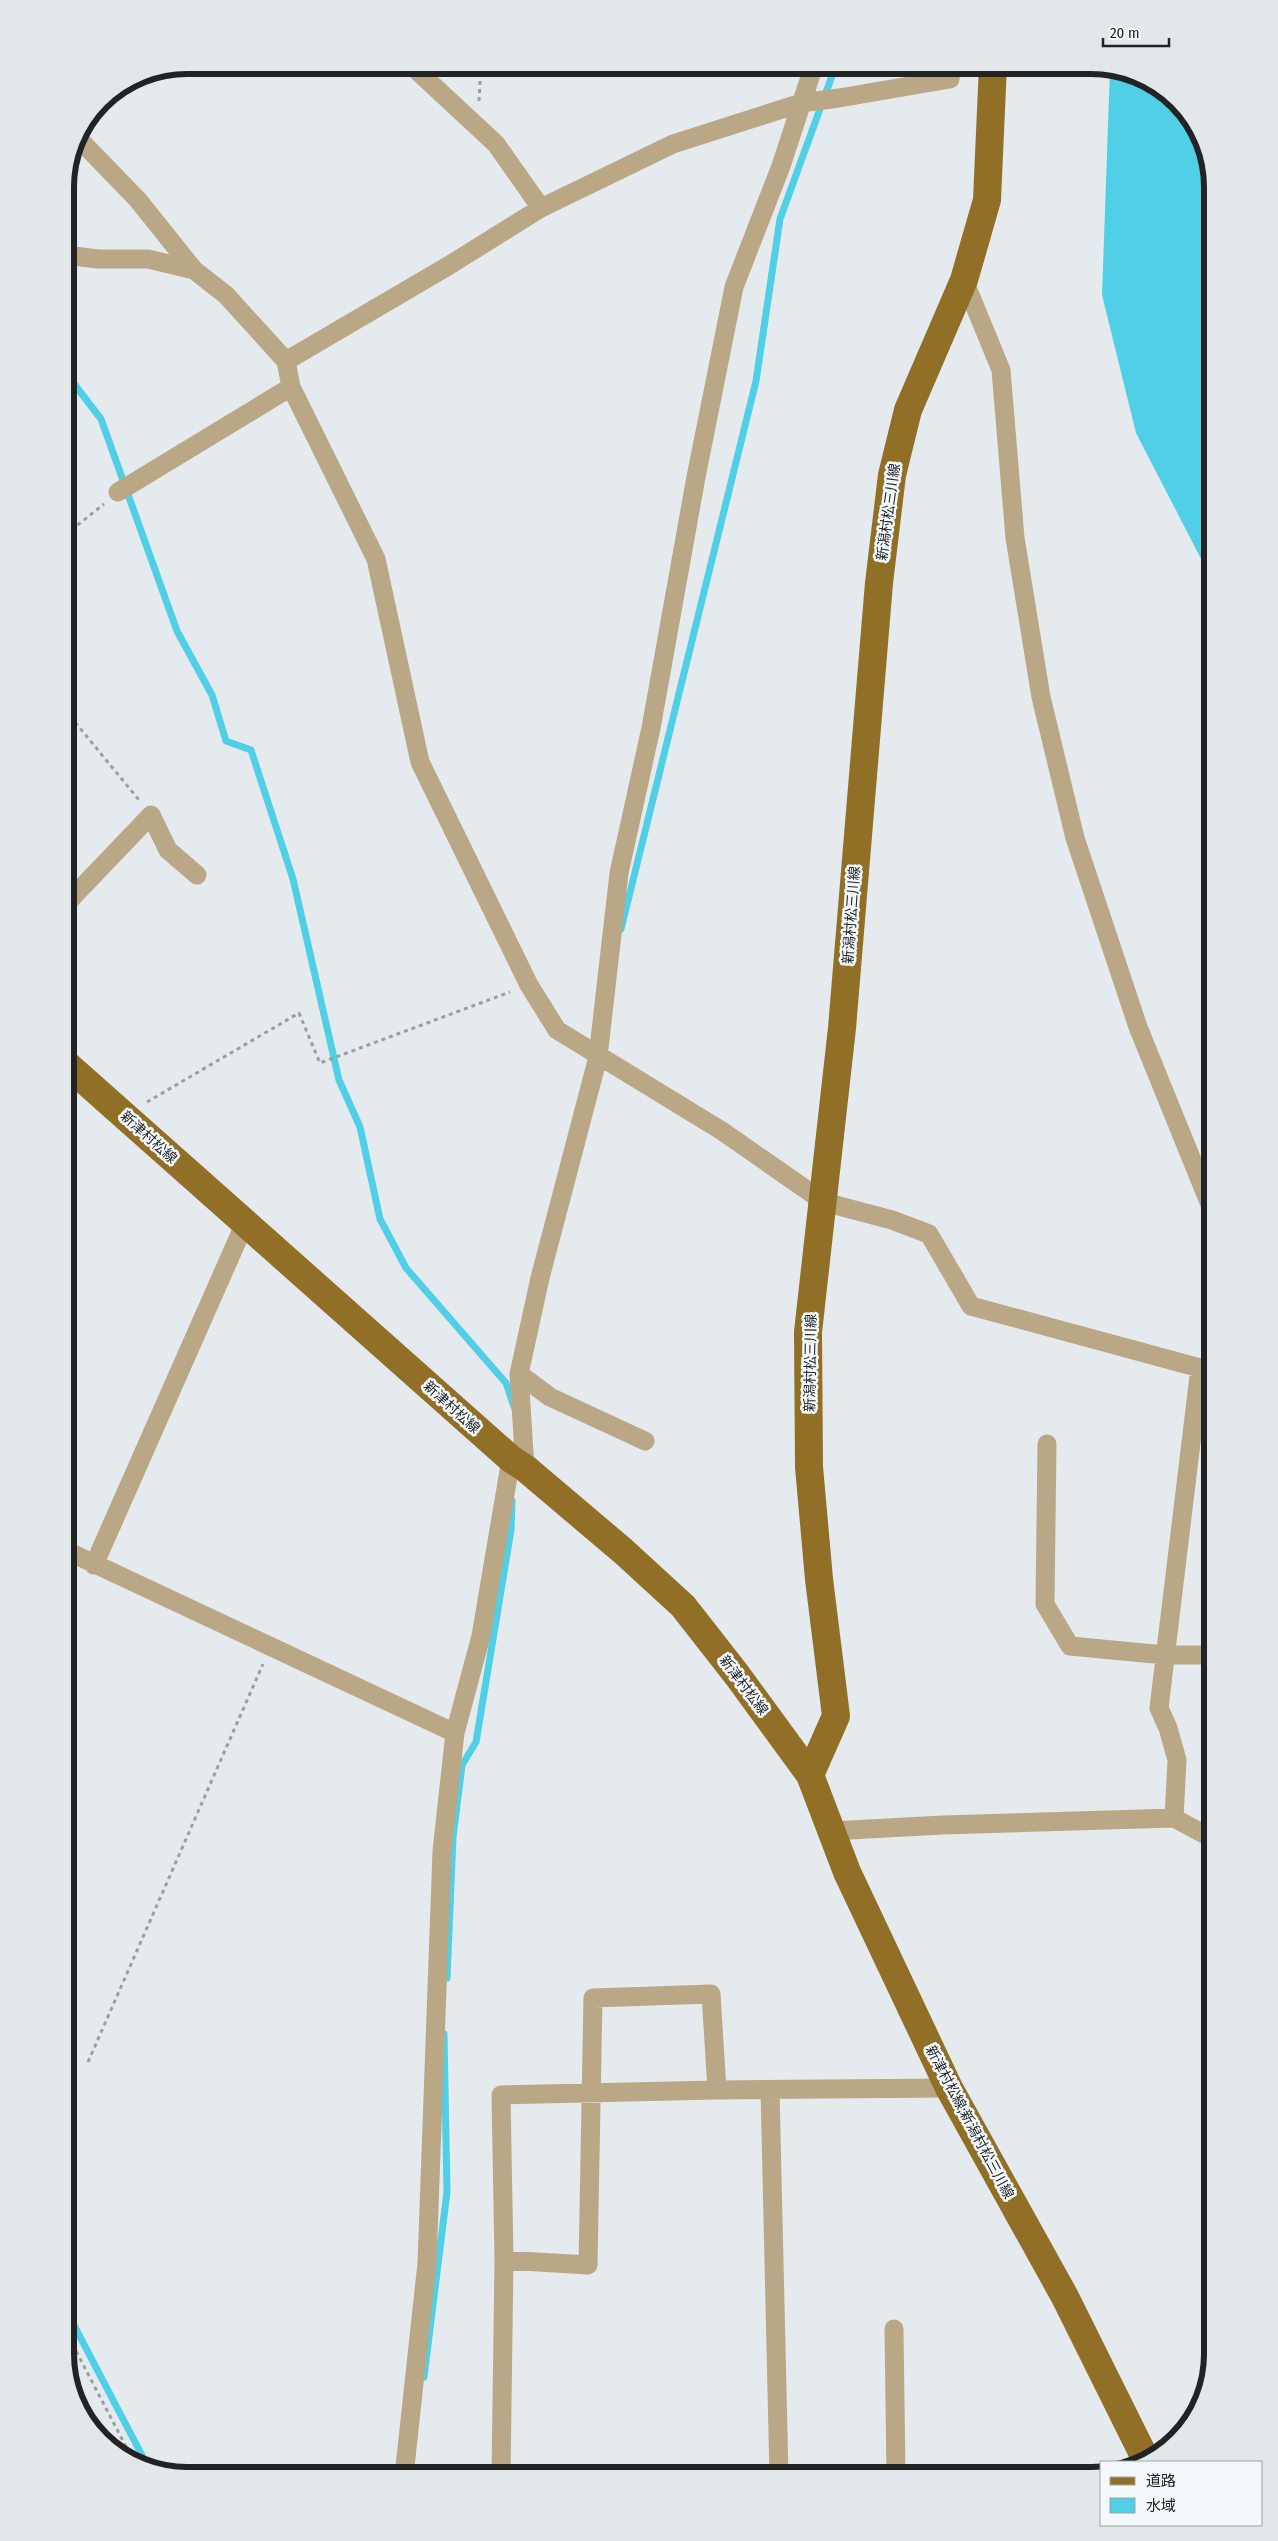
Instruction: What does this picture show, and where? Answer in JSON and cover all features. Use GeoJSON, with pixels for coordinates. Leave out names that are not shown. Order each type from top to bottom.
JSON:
{"type":"FeatureCollection","features":[{"type":"Feature","properties":{"kind":"main road","name":"新潟村松三川線"},"geometry":{"type":"LineString","coordinates":[[810,1776],[836,1716],[819,1578],[810,1467],[808,1332],[842,1028],[879,583],[892,475],[908,410],[964,280],[987,200],[993,74]]}},
{"type":"Feature","properties":{"kind":"main road","name":"新津村松線"},"geometry":{"type":"LineString","coordinates":[[74,1071],[518,1463],[623,1551],[682,1606],[737,1675],[810,1776]]}},
{"type":"Feature","properties":{"kind":"main road","name":"新津村松線;新潟村松三川線"},"geometry":{"type":"LineString","coordinates":[[810,1776],[847,1872],[949,2088],[1066,2297],[1143,2454]]}},
{"type":"Feature","properties":{"kind":"street"},"geometry":{"type":"LineString","coordinates":[[421,74],[496,144],[541,208]]}},
{"type":"Feature","properties":{"kind":"street"},"geometry":{"type":"LineString","coordinates":[[405,2467],[427,2263],[442,1851],[455,1733],[481,1636],[518,1463],[519,1374],[540,1278],[598,1057],[619,873],[652,728],[696,476],[734,287],[781,166],[811,74]]}},
{"type":"Feature","properties":{"kind":"street"},"geometry":{"type":"LineString","coordinates":[[286,361],[448,266],[541,208],[672,144],[801,102],[839,98],[950,79],[951,74]]}},
{"type":"Feature","properties":{"kind":"street"},"geometry":{"type":"LineString","coordinates":[[83,143],[138,200],[194,270],[226,295],[286,361],[291,387],[376,559],[420,762],[529,985],[557,1030],[598,1057],[722,1131],[824,1202],[892,1220],[929,1234],[971,1306],[1200,1368],[1159,1708],[1168,1728],[1177,1760],[1174,1818]]}},
{"type":"Feature","properties":{"kind":"street"},"geometry":{"type":"LineString","coordinates":[[74,255],[98,259],[148,259],[194,270]]}},
{"type":"Feature","properties":{"kind":"street"},"geometry":{"type":"LineString","coordinates":[[964,280],[1001,370],[1015,538],[1041,697],[1075,838],[1138,1027],[1204,1190]]}},
{"type":"Feature","properties":{"kind":"street"},"geometry":{"type":"LineString","coordinates":[[118,492],[291,387]]}},
{"type":"Feature","properties":{"kind":"street"},"geometry":{"type":"LineString","coordinates":[[74,896],[150,815],[168,850],[197,875]]}},
{"type":"Feature","properties":{"kind":"street"},"geometry":{"type":"LineString","coordinates":[[94,1565],[245,1223]]}},
{"type":"Feature","properties":{"kind":"street"},"geometry":{"type":"LineString","coordinates":[[519,1374],[550,1397],[645,1441]]}},
{"type":"Feature","properties":{"kind":"street"},"geometry":{"type":"LineString","coordinates":[[1047,1444],[1045,1604],[1070,1646],[1164,1655],[1204,1655]]}},
{"type":"Feature","properties":{"kind":"street"},"geometry":{"type":"LineString","coordinates":[[74,1555],[455,1733]]}},
{"type":"Feature","properties":{"kind":"street"},"geometry":{"type":"LineString","coordinates":[[832,1830],[1174,1818],[1204,1834]]}},
{"type":"Feature","properties":{"kind":"street"},"geometry":{"type":"LineString","coordinates":[[504,2260],[588,2265],[593,1998],[711,1994],[717,2090]]}},
{"type":"Feature","properties":{"kind":"street"},"geometry":{"type":"LineString","coordinates":[[501,2467],[504,2260],[501,2095],[717,2090],[949,2088]]}},
{"type":"Feature","properties":{"kind":"street"},"geometry":{"type":"LineString","coordinates":[[770,2090],[779,2467]]}},
{"type":"Feature","properties":{"kind":"street"},"geometry":{"type":"LineString","coordinates":[[894,2329],[896,2467]]}},
{"type":"Feature","properties":{"kind":"path"},"geometry":{"type":"LineString","coordinates":[[476,126],[480,74]]}},
{"type":"Feature","properties":{"kind":"path"},"geometry":{"type":"LineString","coordinates":[[74,528],[118,492]]}},
{"type":"Feature","properties":{"kind":"path"},"geometry":{"type":"LineString","coordinates":[[74,721],[150,815]]}},
{"type":"Feature","properties":{"kind":"path"},"geometry":{"type":"LineString","coordinates":[[124,1115],[300,1013],[320,1064],[529,985]]}},
{"type":"Feature","properties":{"kind":"path"},"geometry":{"type":"LineString","coordinates":[[88,2062],[270,1647]]}},
{"type":"Feature","properties":{"kind":"path"},"geometry":{"type":"LineString","coordinates":[[74,2347],[128,2450]]}},
{"type":"Feature","properties":{"kind":"water"},"geometry":{"type":"Polygon","coordinates":[[[1110,76],[1134,82],[1148,89],[1171,107],[1189,130],[1196,144],[1202,165],[1204,187],[1204,565],[1136,433],[1102,295],[1110,76]]]}},
{"type":"Feature","properties":{"kind":"waterway"},"geometry":{"type":"LineString","coordinates":[[621,929],[756,381],[780,219],[833,74]]}},
{"type":"Feature","properties":{"kind":"waterway"},"geometry":{"type":"LineString","coordinates":[[74,384],[101,419],[177,631],[212,695],[226,741],[251,750],[293,879],[339,1080],[360,1127],[380,1219],[406,1268],[506,1383],[514,1407]]}},
{"type":"Feature","properties":{"kind":"waterway"},"geometry":{"type":"LineString","coordinates":[[447,1978],[453,1837],[462,1765],[476,1742],[511,1530],[512,1501]]}},
{"type":"Feature","properties":{"kind":"waterway"},"geometry":{"type":"LineString","coordinates":[[424,2377],[447,2192],[444,2034]]}},
{"type":"Feature","properties":{"kind":"waterway"},"geometry":{"type":"LineString","coordinates":[[74,2325],[144,2459]]}}]}
